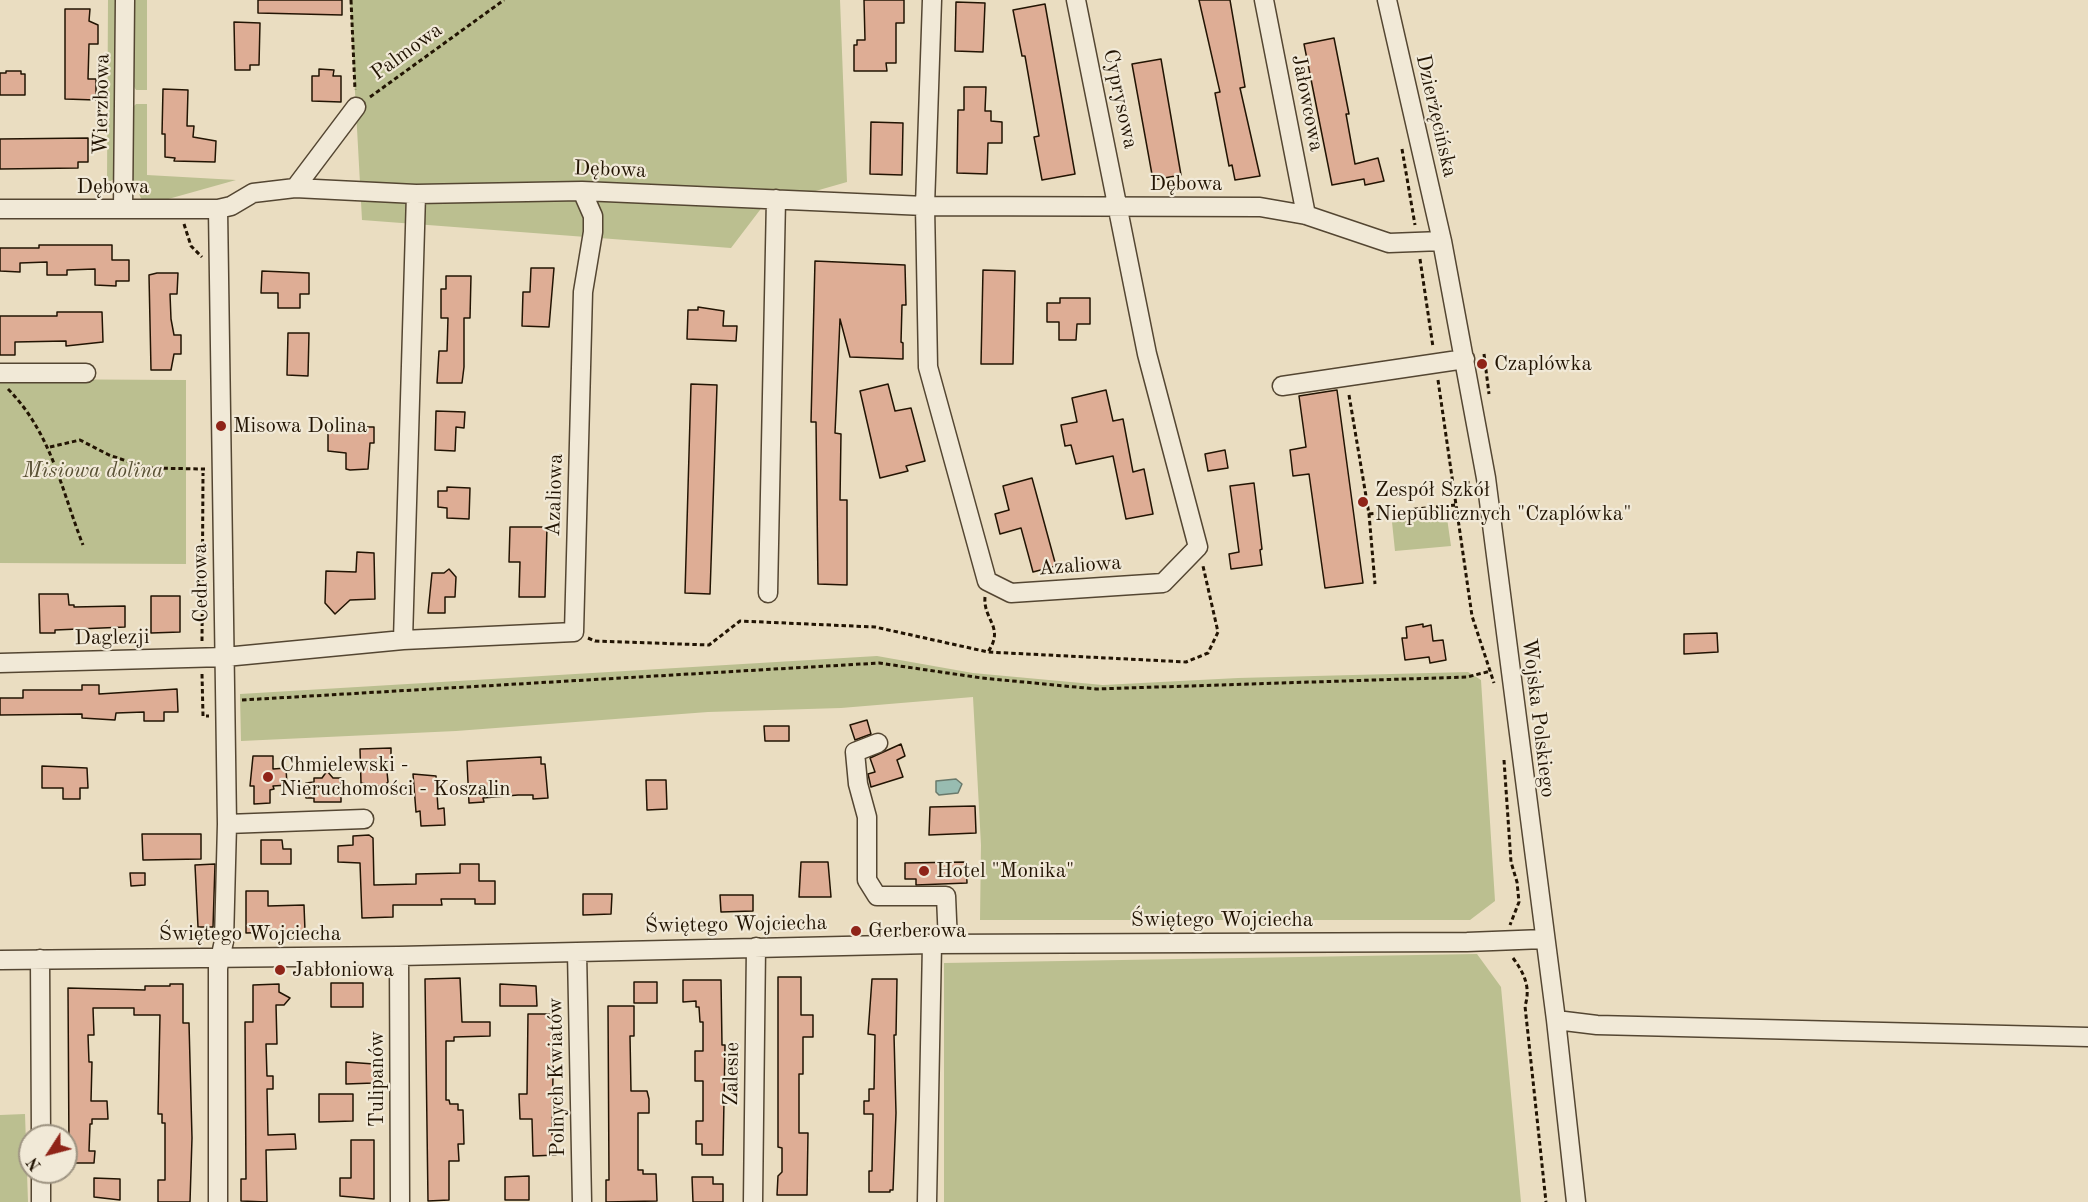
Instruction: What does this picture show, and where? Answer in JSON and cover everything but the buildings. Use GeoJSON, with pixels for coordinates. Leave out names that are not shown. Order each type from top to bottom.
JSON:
{"type":"FeatureCollection","features":[{"type":"Feature","properties":{"kind":"street","name":"Wierzbowa"},"geometry":{"type":"LineString","coordinates":[[123,209],[125,0]]}},
{"type":"Feature","properties":{"kind":"street"},"geometry":{"type":"LineString","coordinates":[[933,0],[925,206],[928,367],[987,581]]}},
{"type":"Feature","properties":{"kind":"street","name":"Cyprysowa"},"geometry":{"type":"LineString","coordinates":[[1076,0],[1119,206]]}},
{"type":"Feature","properties":{"kind":"street","name":"Jałowcowa"},"geometry":{"type":"LineString","coordinates":[[1264,0],[1306,215]]}},
{"type":"Feature","properties":{"kind":"street","name":"Dzierżęcińska"},"geometry":{"type":"LineString","coordinates":[[1387,0],[1442,241]]}},
{"type":"Feature","properties":{"kind":"street"},"geometry":{"type":"LineString","coordinates":[[295,188],[356,107]]}},
{"type":"Feature","properties":{"kind":"street","name":"Dębowa"},"geometry":{"type":"LineString","coordinates":[[0,209],[218,209],[231,206],[253,193],[295,188],[416,194],[582,190],[925,206],[1260,207],[1306,215],[1389,243],[1442,241]]}},
{"type":"Feature","properties":{"kind":"street","name":"Azaliowa"},"geometry":{"type":"LineString","coordinates":[[574,632],[583,292],[593,232],[593,216],[582,190]]}},
{"type":"Feature","properties":{"kind":"street"},"geometry":{"type":"LineString","coordinates":[[403,640],[416,194]]}},
{"type":"Feature","properties":{"kind":"street"},"geometry":{"type":"LineString","coordinates":[[768,593],[776,199]]}},
{"type":"Feature","properties":{"kind":"street"},"geometry":{"type":"LineString","coordinates":[[1119,206],[1147,354],[1198,547]]}},
{"type":"Feature","properties":{"kind":"street","name":"Cedrowa"},"geometry":{"type":"LineString","coordinates":[[218,209],[227,824],[224,941],[221,957]]}},
{"type":"Feature","properties":{"kind":"street","name":"Wojska Polskiego"},"geometry":{"type":"LineString","coordinates":[[1442,241],[1486,478],[1556,1020],[1576,1202]]}},
{"type":"Feature","properties":{"kind":"street"},"geometry":{"type":"LineString","coordinates":[[1282,387],[1465,359]]}},
{"type":"Feature","properties":{"kind":"street"},"geometry":{"type":"LineString","coordinates":[[3,381],[86,373]]}},
{"type":"Feature","properties":{"kind":"street","name":"Azaliowa"},"geometry":{"type":"LineString","coordinates":[[987,581],[1011,593],[1162,583],[1198,547]]}},
{"type":"Feature","properties":{"kind":"street"},"geometry":{"type":"LineString","coordinates":[[225,657],[403,640],[574,632]]}},
{"type":"Feature","properties":{"kind":"street","name":"Daglezji"},"geometry":{"type":"LineString","coordinates":[[0,663],[225,657]]}},
{"type":"Feature","properties":{"kind":"street"},"geometry":{"type":"LineString","coordinates":[[878,743],[855,752],[858,784],[867,817],[867,880],[877,896],[946,896],[940,943],[927,1202]]}},
{"type":"Feature","properties":{"kind":"street"},"geometry":{"type":"LineString","coordinates":[[227,824],[364,819]]}},
{"type":"Feature","properties":{"kind":"street","name":"Świętego Wojciecha"},"geometry":{"type":"LineString","coordinates":[[0,960],[399,956],[940,943],[1544,939]]}},
{"type":"Feature","properties":{"kind":"street","name":"Zalesie"},"geometry":{"type":"LineString","coordinates":[[753,1202],[756,947]]}},
{"type":"Feature","properties":{"kind":"street","name":"Polnych Kwiatów"},"geometry":{"type":"LineString","coordinates":[[577,951],[582,1202]]}},
{"type":"Feature","properties":{"kind":"street","name":"Tulipanów"},"geometry":{"type":"LineString","coordinates":[[399,956],[400,1202]]}},
{"type":"Feature","properties":{"kind":"street"},"geometry":{"type":"LineString","coordinates":[[218,1202],[218,968],[221,957]]}},
{"type":"Feature","properties":{"kind":"street"},"geometry":{"type":"LineString","coordinates":[[39,959],[41,1124]]}},
{"type":"Feature","properties":{"kind":"street"},"geometry":{"type":"LineString","coordinates":[[1556,1020],[1597,1024],[2088,1037]]}},
{"type":"Feature","properties":{"kind":"street"},"geometry":{"type":"LineString","coordinates":[[41,1184],[41,1202]]}},
{"type":"Feature","properties":{"kind":"path"},"geometry":{"type":"LineString","coordinates":[[351,0],[356,107]]}},
{"type":"Feature","properties":{"kind":"path","name":"Palmowa"},"geometry":{"type":"LineString","coordinates":[[356,107],[504,0]]}},
{"type":"Feature","properties":{"kind":"path"},"geometry":{"type":"LineString","coordinates":[[1401,148],[1418,242],[1472,616],[1495,689]]}},
{"type":"Feature","properties":{"kind":"path"},"geometry":{"type":"LineString","coordinates":[[183,209],[184,226],[191,246],[202,257],[205,265]]}},
{"type":"Feature","properties":{"kind":"path"},"geometry":{"type":"LineString","coordinates":[[3,381],[21,402],[50,447],[83,545]]}},
{"type":"Feature","properties":{"kind":"path"},"geometry":{"type":"LineString","coordinates":[[1349,394],[1369,514],[1375,584]]}},
{"type":"Feature","properties":{"kind":"path"},"geometry":{"type":"LineString","coordinates":[[50,447],[80,440],[109,455],[147,468],[222,470]]}},
{"type":"Feature","properties":{"kind":"path"},"geometry":{"type":"LineString","coordinates":[[203,458],[203,716],[225,709],[879,663],[982,678],[1096,689],[1467,677],[1491,671]]}},
{"type":"Feature","properties":{"kind":"path"},"geometry":{"type":"LineString","coordinates":[[1369,514],[1455,505]]}},
{"type":"Feature","properties":{"kind":"path"},"geometry":{"type":"LineString","coordinates":[[574,632],[595,641],[709,645],[740,621],[863,626],[988,652],[1186,662],[1208,653],[1218,632],[1198,547]]}},
{"type":"Feature","properties":{"kind":"path"},"geometry":{"type":"LineString","coordinates":[[987,581],[985,606],[996,628],[994,643],[988,652]]}},
{"type":"Feature","properties":{"kind":"path"},"geometry":{"type":"LineString","coordinates":[[1503,751],[1511,862],[1517,882],[1519,902],[1508,931],[1511,956],[1522,971],[1529,993],[1525,1006],[1546,1202]]}},
{"type":"Feature","properties":{"kind":"green space"},"geometry":{"type":"Polygon","coordinates":[[[108,0],[117,0],[116,178],[107,183],[108,0]]]}},
{"type":"Feature","properties":{"kind":"green space"},"geometry":{"type":"Polygon","coordinates":[[[134,0],[147,0],[147,90],[136,90],[133,85],[134,0]]]}},
{"type":"Feature","properties":{"kind":"green space"},"geometry":{"type":"Polygon","coordinates":[[[350,0],[840,0],[847,182],[763,206],[731,248],[362,220],[350,0]]]}},
{"type":"Feature","properties":{"kind":"green space"},"geometry":{"type":"Polygon","coordinates":[[[136,104],[147,104],[147,175],[236,180],[154,203],[142,200],[130,177],[132,108],[136,104]]]}},
{"type":"Feature","properties":{"kind":"green space","name":"Misiowa dolina"},"geometry":{"type":"Polygon","coordinates":[[[0,379],[186,380],[186,564],[0,563],[0,379]]]}},
{"type":"Feature","properties":{"kind":"green space"},"geometry":{"type":"Polygon","coordinates":[[[1447,518],[1451,546],[1395,551],[1392,522],[1447,518]]]}},
{"type":"Feature","properties":{"kind":"green space"},"geometry":{"type":"Polygon","coordinates":[[[877,656],[973,673],[1103,685],[1238,678],[1468,672],[1481,680],[1495,901],[1470,920],[980,920],[981,845],[973,697],[841,708],[708,712],[456,731],[241,741],[240,694],[877,656]]]}},
{"type":"Feature","properties":{"kind":"green space"},"geometry":{"type":"Polygon","coordinates":[[[1477,954],[1501,987],[1521,1202],[944,1202],[944,963],[1477,954]]]}},
{"type":"Feature","properties":{"kind":"green space"},"geometry":{"type":"Polygon","coordinates":[[[25,1114],[25,1124],[18,1124],[18,1184],[27,1184],[28,1202],[0,1202],[0,1115],[25,1114]]]}},
{"type":"Feature","properties":{"kind":"water"},"geometry":{"type":"Polygon","coordinates":[[[956,779],[962,784],[958,793],[939,795],[936,792],[936,781],[956,779]]]}},
{"type":"Feature","properties":{"kind":"place","name":"Czaplówka"},"geometry":{"type":"Point","coordinates":[1482,364]}},
{"type":"Feature","properties":{"kind":"place","name":"Misowa Dolina"},"geometry":{"type":"Point","coordinates":[221,426]}},
{"type":"Feature","properties":{"kind":"place","name":"Zespół Szkół Niepublicznych \"Czaplówka\""},"geometry":{"type":"Point","coordinates":[1363,502]}},
{"type":"Feature","properties":{"kind":"place","name":"Chmielewski - Nieruchomości - Koszalin"},"geometry":{"type":"Point","coordinates":[268,777]}},
{"type":"Feature","properties":{"kind":"place","name":"Hotel \"Monika\""},"geometry":{"type":"Point","coordinates":[924,871]}},
{"type":"Feature","properties":{"kind":"place","name":"Gerberowa"},"geometry":{"type":"Point","coordinates":[856,931]}},
{"type":"Feature","properties":{"kind":"place","name":"Jabłoniowa"},"geometry":{"type":"Point","coordinates":[280,970]}}]}
